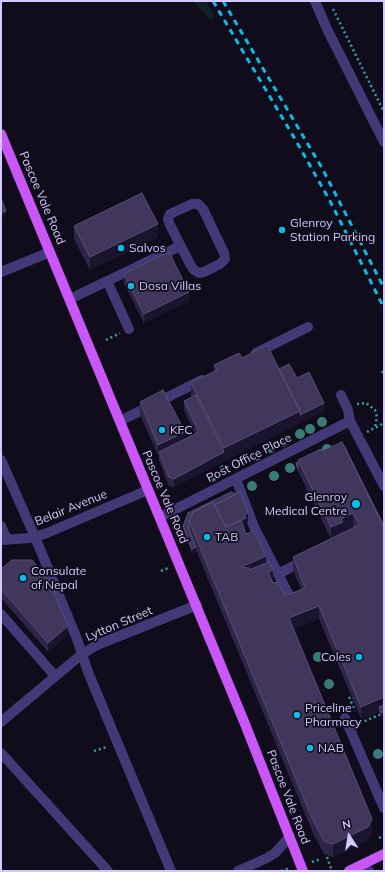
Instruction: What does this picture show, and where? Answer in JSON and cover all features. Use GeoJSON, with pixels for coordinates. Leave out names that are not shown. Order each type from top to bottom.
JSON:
{"type":"FeatureCollection","features":[{"type":"Feature","properties":{"kind":"main road","name":"Pascoe Vale Road"},"geometry":{"type":"LineString","coordinates":[[1,134],[197,605],[303,871]]}},
{"type":"Feature","properties":{"kind":"main road"},"geometry":{"type":"LineString","coordinates":[[349,871],[365,868],[384,854]]}},
{"type":"Feature","properties":{"kind":"street"},"geometry":{"type":"LineString","coordinates":[[315,1],[327,29],[384,142]]}},
{"type":"Feature","properties":{"kind":"street"},"geometry":{"type":"LineString","coordinates":[[192,204],[198,204],[203,209],[224,253],[225,259],[220,264],[199,273],[194,270],[180,246],[168,219],[170,214],[192,204]]}},
{"type":"Feature","properties":{"kind":"street"},"geometry":{"type":"LineString","coordinates":[[70,300],[180,246]]}},
{"type":"Feature","properties":{"kind":"street"},"geometry":{"type":"LineString","coordinates":[[1,272],[50,252]]}},
{"type":"Feature","properties":{"kind":"street"},"geometry":{"type":"LineString","coordinates":[[107,281],[129,329]]}},
{"type":"Feature","properties":{"kind":"street"},"geometry":{"type":"LineString","coordinates":[[245,358],[308,327]]}},
{"type":"Feature","properties":{"kind":"street"},"geometry":{"type":"LineString","coordinates":[[120,421],[210,376]]}},
{"type":"Feature","properties":{"kind":"street"},"geometry":{"type":"LineString","coordinates":[[341,395],[346,405],[350,421],[384,486]]}},
{"type":"Feature","properties":{"kind":"street","name":"Post Office Place"},"geometry":{"type":"LineString","coordinates":[[160,517],[350,421]]}},
{"type":"Feature","properties":{"kind":"street"},"geometry":{"type":"LineString","coordinates":[[1,460],[34,536],[88,672],[171,871]]}},
{"type":"Feature","properties":{"kind":"street"},"geometry":{"type":"LineString","coordinates":[[236,479],[254,527],[294,605]]}},
{"type":"Feature","properties":{"kind":"street","name":"Belair Avenue"},"geometry":{"type":"LineString","coordinates":[[4,540],[47,533],[148,490]]}},
{"type":"Feature","properties":{"kind":"street"},"geometry":{"type":"LineString","coordinates":[[1,526],[4,540]]}},
{"type":"Feature","properties":{"kind":"street"},"geometry":{"type":"LineString","coordinates":[[278,574],[314,555]]}},
{"type":"Feature","properties":{"kind":"street","name":"Lytton Street"},"geometry":{"type":"LineString","coordinates":[[1,722],[82,654],[97,646],[197,605]]}},
{"type":"Feature","properties":{"kind":"street"},"geometry":{"type":"LineString","coordinates":[[1,614],[55,676]]}},
{"type":"Feature","properties":{"kind":"street"},"geometry":{"type":"LineString","coordinates":[[345,718],[384,808]]}},
{"type":"Feature","properties":{"kind":"street"},"geometry":{"type":"LineString","coordinates":[[1,753],[108,871]]}},
{"type":"Feature","properties":{"kind":"street"},"geometry":{"type":"LineString","coordinates":[[238,871],[275,853],[289,836]]}},
{"type":"Feature","properties":{"kind":"path"},"geometry":{"type":"LineString","coordinates":[[332,8],[384,112]]}},
{"type":"Feature","properties":{"kind":"path"},"geometry":{"type":"LineString","coordinates":[[382,370],[384,375]]}},
{"type":"Feature","properties":{"kind":"path"},"geometry":{"type":"LineString","coordinates":[[346,405],[366,404],[375,410],[377,417],[375,427]]}},
{"type":"Feature","properties":{"kind":"path"},"geometry":{"type":"LineString","coordinates":[[358,437],[384,423]]}},
{"type":"Feature","properties":{"kind":"path"},"geometry":{"type":"LineString","coordinates":[[360,723],[384,713]]}},
{"type":"Feature","properties":{"kind":"path"},"geometry":{"type":"LineString","coordinates":[[379,838],[384,835]]}},
{"type":"Feature","properties":{"kind":"path"},"geometry":{"type":"LineString","coordinates":[[327,857],[332,871]]}},
{"type":"Feature","properties":{"kind":"green space"},"geometry":{"type":"Polygon","coordinates":[[[193,1],[206,1],[215,17],[210,19],[193,1]]]}},
{"type":"Feature","properties":{"kind":"building"},"geometry":{"type":"Polygon","coordinates":[[[142,193],[158,224],[90,257],[74,226],[142,193]]]}},
{"type":"Feature","properties":{"kind":"building"},"geometry":{"type":"Polygon","coordinates":[[[1,198],[6,211],[1,213],[1,198]]]}},
{"type":"Feature","properties":{"kind":"building"},"geometry":{"type":"Polygon","coordinates":[[[169,252],[189,292],[144,314],[124,274],[169,252]]]}},
{"type":"Feature","properties":{"kind":"building"},"geometry":{"type":"Polygon","coordinates":[[[267,345],[300,411],[224,448],[191,383],[217,370],[214,365],[239,353],[242,358],[267,345]]]}},
{"type":"Feature","properties":{"kind":"building"},"geometry":{"type":"Polygon","coordinates":[[[289,364],[297,378],[309,372],[324,403],[300,415],[300,411],[279,369],[289,364]]]}},
{"type":"Feature","properties":{"kind":"building","name":"KFC"},"geometry":{"type":"Polygon","coordinates":[[[163,390],[185,432],[158,445],[140,402],[163,390]]]}},
{"type":"Feature","properties":{"kind":"building"},"geometry":{"type":"Polygon","coordinates":[[[196,395],[224,452],[174,479],[169,477],[159,452],[199,432],[184,401],[196,395]]]}},
{"type":"Feature","properties":{"kind":"building"},"geometry":{"type":"Polygon","coordinates":[[[342,442],[384,527],[384,697],[361,707],[319,606],[289,618],[372,819],[368,827],[333,844],[324,841],[312,818],[189,521],[193,512],[213,502],[226,527],[241,520],[246,534],[254,531],[266,556],[241,567],[249,568],[249,570],[269,562],[273,570],[268,572],[273,583],[278,582],[285,596],[305,588],[293,557],[359,525],[353,513],[341,519],[343,522],[331,527],[298,460],[321,449],[322,451],[342,442]]]}},
{"type":"Feature","properties":{"kind":"building"},"geometry":{"type":"Polygon","coordinates":[[[344,446],[384,526],[384,527],[344,446]]]}},
{"type":"Feature","properties":{"kind":"building"},"geometry":{"type":"Polygon","coordinates":[[[231,492],[236,494],[214,505],[213,502],[193,512],[189,521],[189,529],[196,547],[192,549],[183,526],[188,513],[231,492]]]}},
{"type":"Feature","properties":{"kind":"building"},"geometry":{"type":"Polygon","coordinates":[[[240,492],[248,513],[244,515],[246,518],[226,527],[214,505],[240,492]]]}},
{"type":"Feature","properties":{"kind":"building"},"geometry":{"type":"Polygon","coordinates":[[[12,560],[32,560],[48,579],[68,626],[48,643],[1,589],[1,569],[12,560]]]}},
{"type":"Feature","properties":{"kind":"building"},"geometry":{"type":"Polygon","coordinates":[[[384,705],[384,711],[381,713],[379,707],[384,705]]]}},
{"type":"Feature","properties":{"kind":"railway"},"geometry":{"type":"LineString","coordinates":[[213,1],[330,201],[384,308]]}},
{"type":"Feature","properties":{"kind":"railway"},"geometry":{"type":"LineString","coordinates":[[223,1],[322,168],[384,288]]}},
{"type":"Feature","properties":{"kind":"place","name":"Glenroy Station Parking"},"geometry":{"type":"Point","coordinates":[282,230]}},
{"type":"Feature","properties":{"kind":"place","name":"Salvos"},"geometry":{"type":"Point","coordinates":[121,248]}},
{"type":"Feature","properties":{"kind":"place","name":"Dosa Villas"},"geometry":{"type":"Point","coordinates":[131,286]}},
{"type":"Feature","properties":{"kind":"place","name":"KFC"},"geometry":{"type":"Point","coordinates":[162,430]}},
{"type":"Feature","properties":{"kind":"place","name":"Glenroy Medical Centre"},"geometry":{"type":"Point","coordinates":[356,504]}},
{"type":"Feature","properties":{"kind":"place","name":"TAB"},"geometry":{"type":"Point","coordinates":[207,537]}},
{"type":"Feature","properties":{"kind":"place","name":"Consulate of Nepal"},"geometry":{"type":"Point","coordinates":[23,578]}},
{"type":"Feature","properties":{"kind":"place","name":"Coles"},"geometry":{"type":"Point","coordinates":[359,657]}},
{"type":"Feature","properties":{"kind":"place","name":"Priceline Pharmacy"},"geometry":{"type":"Point","coordinates":[297,715]}},
{"type":"Feature","properties":{"kind":"place","name":"NAB"},"geometry":{"type":"Point","coordinates":[310,748]}}]}
